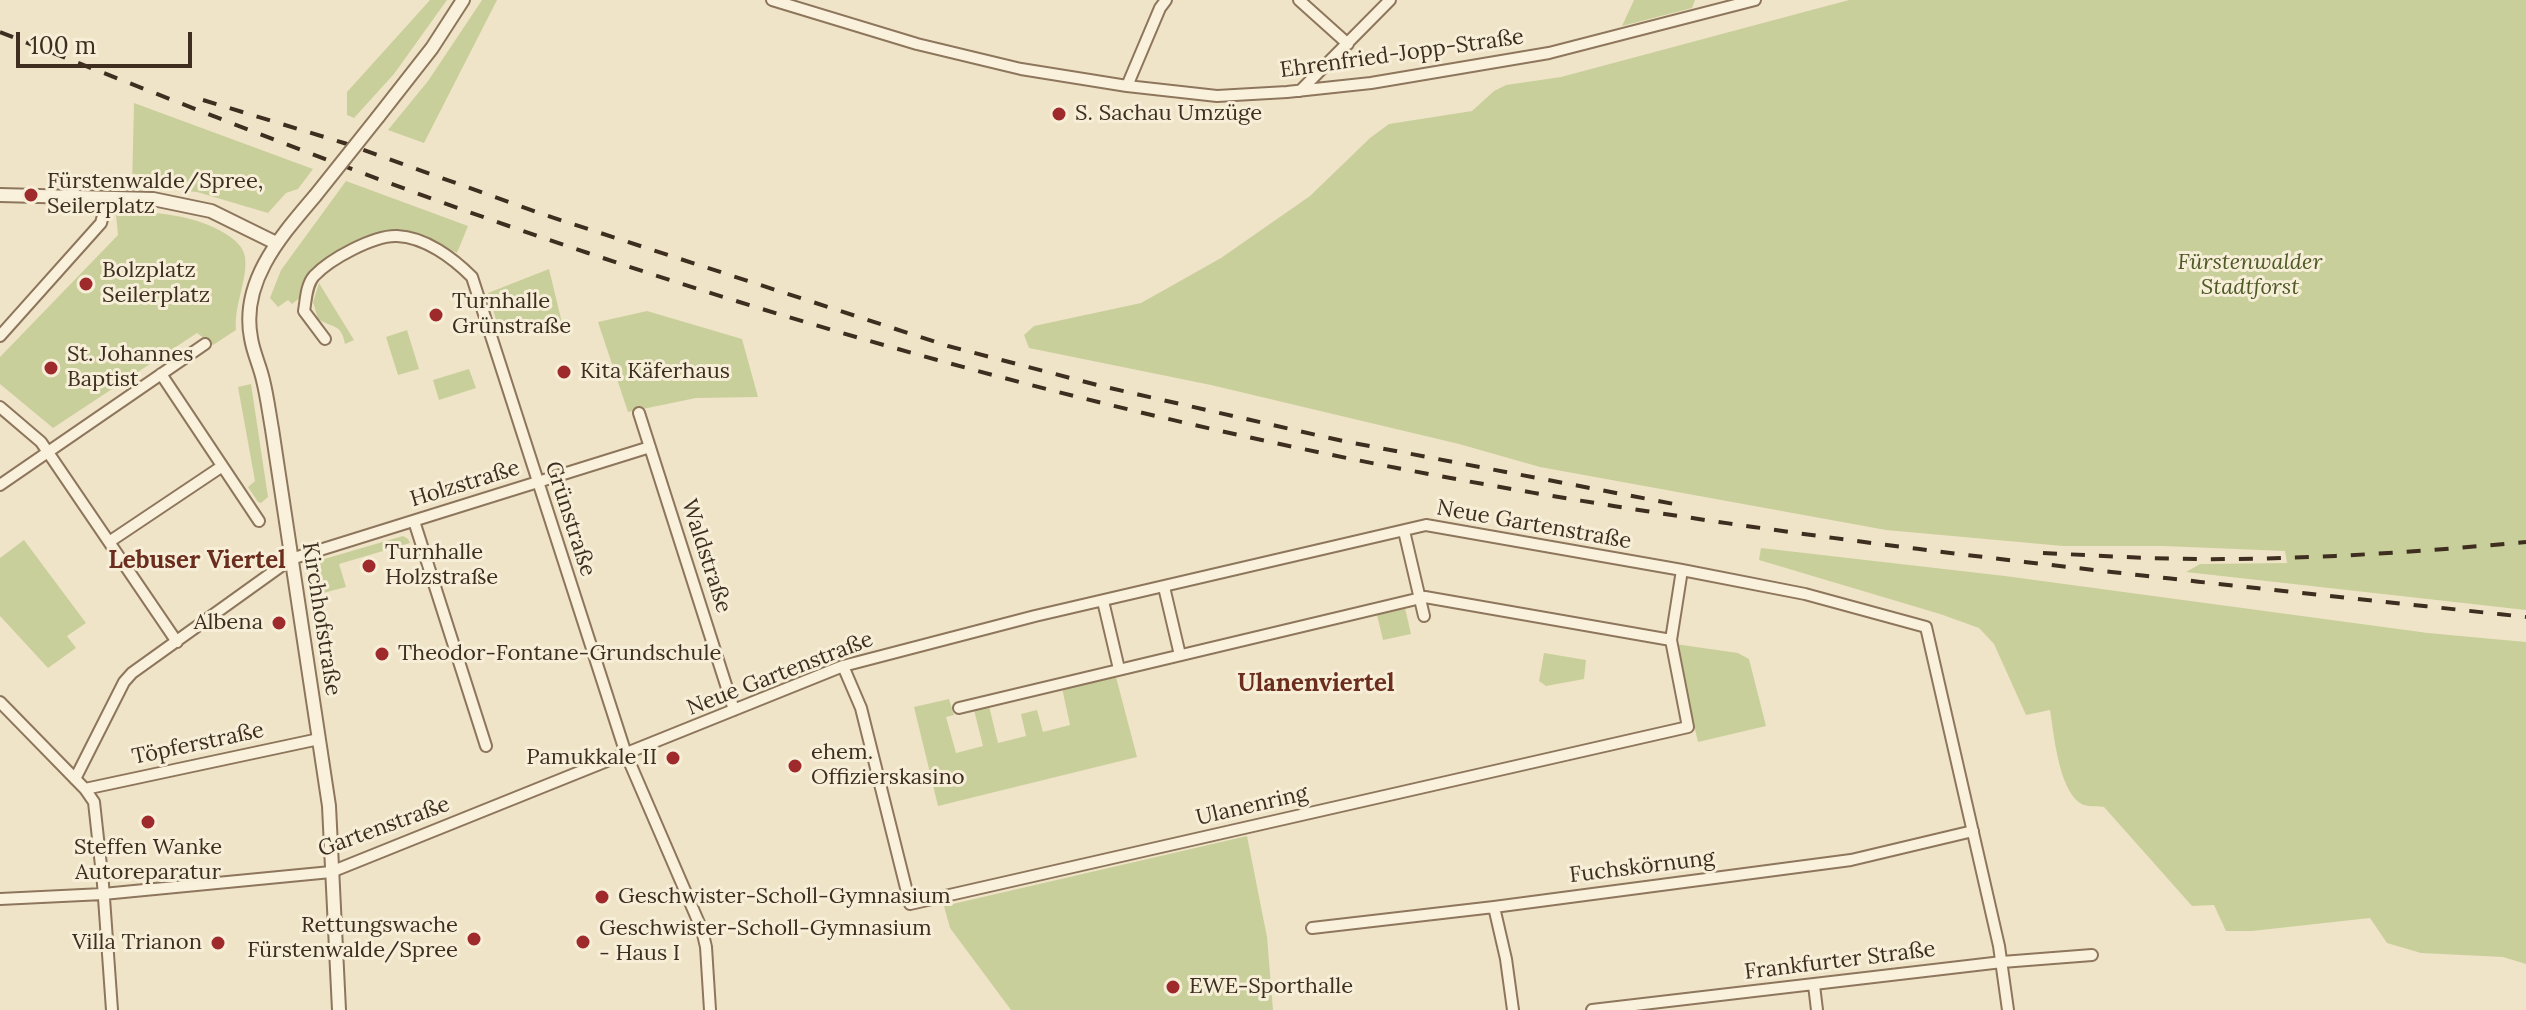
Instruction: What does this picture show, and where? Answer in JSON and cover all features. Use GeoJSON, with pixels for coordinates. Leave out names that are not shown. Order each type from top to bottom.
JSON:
{"type":"FeatureCollection","features":[{"type":"Feature","properties":{"kind":"street","name":"Kirchhofstraße"},"geometry":{"type":"LineString","coordinates":[[339,1010],[329,806],[263,380],[250,336],[254,291],[262,267],[276,243],[432,48],[463,0]]}},
{"type":"Feature","properties":{"kind":"street","name":"Ehrenfried-Jopp-Straße"},"geometry":{"type":"LineString","coordinates":[[772,0],[917,44],[1021,69],[1217,96],[1371,83],[1549,53],[1755,0]]}},
{"type":"Feature","properties":{"kind":"street"},"geometry":{"type":"LineString","coordinates":[[1299,0],[1348,44]]}},
{"type":"Feature","properties":{"kind":"street"},"geometry":{"type":"LineString","coordinates":[[1300,91],[1390,0]]}},
{"type":"Feature","properties":{"kind":"street"},"geometry":{"type":"LineString","coordinates":[[1127,86],[1162,3]]}},
{"type":"Feature","properties":{"kind":"street"},"geometry":{"type":"LineString","coordinates":[[0,195],[153,199],[211,211],[276,243]]}},
{"type":"Feature","properties":{"kind":"street"},"geometry":{"type":"LineString","coordinates":[[0,336],[101,223],[108,197]]}},
{"type":"Feature","properties":{"kind":"street","name":"Grünstraße"},"geometry":{"type":"LineString","coordinates":[[325,339],[304,311],[306,294],[313,277],[373,239],[399,236],[430,245],[454,258],[472,277],[626,754],[702,930],[710,1010]]}},
{"type":"Feature","properties":{"kind":"street"},"geometry":{"type":"LineString","coordinates":[[0,485],[205,344]]}},
{"type":"Feature","properties":{"kind":"street"},"geometry":{"type":"LineString","coordinates":[[161,374],[259,521]]}},
{"type":"Feature","properties":{"kind":"street"},"geometry":{"type":"LineString","coordinates":[[0,407],[41,442],[177,642]]}},
{"type":"Feature","properties":{"kind":"street","name":"Waldstraße"},"geometry":{"type":"LineString","coordinates":[[639,413],[734,710]]}},
{"type":"Feature","properties":{"kind":"street","name":"Holzstraße"},"geometry":{"type":"LineString","coordinates":[[75,779],[124,682],[132,673],[291,559],[650,447]]}},
{"type":"Feature","properties":{"kind":"street"},"geometry":{"type":"LineString","coordinates":[[109,542],[221,467]]}},
{"type":"Feature","properties":{"kind":"street"},"geometry":{"type":"LineString","coordinates":[[414,521],[486,746]]}},
{"type":"Feature","properties":{"kind":"street","name":"Neue Gartenstraße"},"geometry":{"type":"LineString","coordinates":[[626,754],[843,666],[971,632],[1426,525],[1682,570],[1805,594],[1926,627],[2002,962],[2008,1010]]}},
{"type":"Feature","properties":{"kind":"street"},"geometry":{"type":"LineString","coordinates":[[1404,531],[1424,616]]}},
{"type":"Feature","properties":{"kind":"street","name":"Ulanenring"},"geometry":{"type":"LineString","coordinates":[[843,666],[861,708],[910,904],[1688,727],[1671,640],[1682,570]]}},
{"type":"Feature","properties":{"kind":"street"},"geometry":{"type":"LineString","coordinates":[[1164,587],[1180,655]]}},
{"type":"Feature","properties":{"kind":"street"},"geometry":{"type":"LineString","coordinates":[[959,708],[1420,598],[1671,640]]}},
{"type":"Feature","properties":{"kind":"street"},"geometry":{"type":"LineString","coordinates":[[1103,601],[1119,669]]}},
{"type":"Feature","properties":{"kind":"street"},"geometry":{"type":"LineString","coordinates":[[0,702],[94,802],[112,1010]]}},
{"type":"Feature","properties":{"kind":"street","name":"Töpferstraße"},"geometry":{"type":"LineString","coordinates":[[85,789],[319,739]]}},
{"type":"Feature","properties":{"kind":"street","name":"Gartenstraße"},"geometry":{"type":"LineString","coordinates":[[0,899],[103,894],[331,872],[626,754]]}},
{"type":"Feature","properties":{"kind":"street","name":"Fuchskörnung"},"geometry":{"type":"LineString","coordinates":[[1312,928],[1856,859],[1973,831]]}},
{"type":"Feature","properties":{"kind":"street"},"geometry":{"type":"LineString","coordinates":[[1494,907],[1513,1010]]}},
{"type":"Feature","properties":{"kind":"street","name":"Frankfurter Straße"},"geometry":{"type":"LineString","coordinates":[[1592,1010],[2002,962],[2092,955]]}},
{"type":"Feature","properties":{"kind":"street"},"geometry":{"type":"LineString","coordinates":[[1814,985],[1817,1010]]}},
{"type":"Feature","properties":{"kind":"green space"},"geometry":{"type":"Polygon","coordinates":[[[430,0],[447,0],[394,74],[354,118],[347,115],[347,92],[430,0]]]}},
{"type":"Feature","properties":{"kind":"green space"},"geometry":{"type":"Polygon","coordinates":[[[482,0],[497,0],[424,143],[388,130],[428,81],[482,0]]]}},
{"type":"Feature","properties":{"kind":"green space"},"geometry":{"type":"Polygon","coordinates":[[[1634,0],[1695,0],[1692,8],[1622,26],[1634,0]]]}},
{"type":"Feature","properties":{"kind":"green space","name":"Fürstenwalder Stadtforst"},"geometry":{"type":"Polygon","coordinates":[[[1849,0],[2526,0],[2526,610],[2186,572],[2200,564],[2287,563],[2285,551],[2063,546],[1886,530],[1540,467],[1459,444],[1211,385],[1029,348],[1024,335],[1034,326],[1141,303],[1221,258],[1310,196],[1370,138],[1389,124],[1472,111],[1494,91],[1506,85],[1561,77],[1849,0]]]}},
{"type":"Feature","properties":{"kind":"green space"},"geometry":{"type":"Polygon","coordinates":[[[134,103],[313,169],[298,189],[286,193],[268,213],[197,192],[132,187],[134,103]]]}},
{"type":"Feature","properties":{"kind":"green space"},"geometry":{"type":"Polygon","coordinates":[[[346,181],[468,226],[457,253],[406,232],[370,235],[324,260],[304,284],[301,297],[292,304],[288,300],[278,307],[270,298],[281,270],[346,181]]]}},
{"type":"Feature","properties":{"kind":"green space"},"geometry":{"type":"Polygon","coordinates":[[[125,210],[202,222],[238,244],[244,253],[245,266],[236,330],[213,345],[197,333],[53,428],[0,384],[0,357],[118,235],[116,214],[125,210]]]}},
{"type":"Feature","properties":{"kind":"green space"},"geometry":{"type":"Polygon","coordinates":[[[549,269],[563,327],[500,333],[488,293],[549,269]]]}},
{"type":"Feature","properties":{"kind":"green space"},"geometry":{"type":"Polygon","coordinates":[[[319,283],[354,340],[345,344],[339,329],[318,319],[313,302],[319,283]]]}},
{"type":"Feature","properties":{"kind":"green space"},"geometry":{"type":"Polygon","coordinates":[[[647,311],[742,339],[758,397],[696,398],[628,412],[598,322],[647,311]]]}},
{"type":"Feature","properties":{"kind":"green space"},"geometry":{"type":"Polygon","coordinates":[[[407,330],[419,369],[398,375],[386,337],[407,330]]]}},
{"type":"Feature","properties":{"kind":"green space"},"geometry":{"type":"Polygon","coordinates":[[[469,369],[476,388],[439,400],[433,380],[469,369]]]}},
{"type":"Feature","properties":{"kind":"green space"},"geometry":{"type":"Polygon","coordinates":[[[251,384],[268,497],[261,503],[248,487],[255,481],[238,387],[251,384]]]}},
{"type":"Feature","properties":{"kind":"green space"},"geometry":{"type":"Polygon","coordinates":[[[403,536],[410,543],[339,564],[346,587],[312,596],[307,564],[403,536]]]}},
{"type":"Feature","properties":{"kind":"green space"},"geometry":{"type":"Polygon","coordinates":[[[24,540],[86,623],[67,636],[76,648],[48,668],[0,616],[0,558],[24,540]]]}},
{"type":"Feature","properties":{"kind":"green space"},"geometry":{"type":"Polygon","coordinates":[[[1761,548],[2005,576],[2428,633],[2526,642],[2526,964],[2503,957],[2421,953],[2387,943],[2370,918],[2226,931],[2214,905],[2192,906],[2104,807],[2086,806],[2076,799],[2063,777],[2050,710],[2026,715],[1994,644],[1979,628],[1759,560],[1761,548]]]}},
{"type":"Feature","properties":{"kind":"green space"},"geometry":{"type":"Polygon","coordinates":[[[1405,608],[1411,634],[1383,640],[1377,615],[1405,608]]]}},
{"type":"Feature","properties":{"kind":"green space"},"geometry":{"type":"Polygon","coordinates":[[[1675,644],[1738,653],[1749,659],[1766,726],[1698,742],[1675,644]]]}},
{"type":"Feature","properties":{"kind":"green space"},"geometry":{"type":"Polygon","coordinates":[[[1544,653],[1586,660],[1584,679],[1546,686],[1539,681],[1544,653]]]}},
{"type":"Feature","properties":{"kind":"green space"},"geometry":{"type":"Polygon","coordinates":[[[1116,677],[1137,757],[938,806],[914,707],[949,699],[954,715],[946,717],[956,753],[983,746],[974,710],[989,706],[998,743],[1026,736],[1021,714],[1037,710],[1043,732],[1070,725],[1062,688],[1116,677]]]}},
{"type":"Feature","properties":{"kind":"green space"},"geometry":{"type":"Polygon","coordinates":[[[1247,836],[1267,937],[1273,1010],[1011,1010],[950,928],[944,906],[1247,836]]]}},
{"type":"Feature","properties":{"kind":"railway"},"geometry":{"type":"LineString","coordinates":[[0,32],[366,174],[687,286],[989,374],[1193,425],[1397,468],[1678,516],[1960,554],[2526,617]]}},
{"type":"Feature","properties":{"kind":"railway"},"geometry":{"type":"LineString","coordinates":[[203,100],[344,143],[545,215],[948,346],[1101,386],[1343,441],[1674,504]]}},
{"type":"Feature","properties":{"kind":"railway"},"geometry":{"type":"LineString","coordinates":[[2043,553],[2185,559],[2270,558],[2380,554],[2526,542]]}},
{"type":"Feature","properties":{"kind":"place","name":"S. Sachau Umzüge"},"geometry":{"type":"Point","coordinates":[1059,114]}},
{"type":"Feature","properties":{"kind":"place","name":"Fürstenwalde/Spree, Seilerplatz"},"geometry":{"type":"Point","coordinates":[31,195]}},
{"type":"Feature","properties":{"kind":"place","name":"Bolzplatz Seilerplatz"},"geometry":{"type":"Point","coordinates":[86,284]}},
{"type":"Feature","properties":{"kind":"place","name":"Turnhalle Grünstraße"},"geometry":{"type":"Point","coordinates":[436,315]}},
{"type":"Feature","properties":{"kind":"place","name":"St. Johannes Baptist"},"geometry":{"type":"Point","coordinates":[51,368]}},
{"type":"Feature","properties":{"kind":"place","name":"Kita Käferhaus"},"geometry":{"type":"Point","coordinates":[564,372]}},
{"type":"Feature","properties":{"kind":"place","name":"Turnhalle Holzstraße"},"geometry":{"type":"Point","coordinates":[369,566]}},
{"type":"Feature","properties":{"kind":"place","name":"Albena"},"geometry":{"type":"Point","coordinates":[279,623]}},
{"type":"Feature","properties":{"kind":"place","name":"Theodor-Fontane-Grundschule"},"geometry":{"type":"Point","coordinates":[382,654]}},
{"type":"Feature","properties":{"kind":"place","name":"Pamukkale II"},"geometry":{"type":"Point","coordinates":[673,758]}},
{"type":"Feature","properties":{"kind":"place","name":"ehem. Offizierskasino"},"geometry":{"type":"Point","coordinates":[795,766]}},
{"type":"Feature","properties":{"kind":"place","name":"Steffen Wanke Autoreparatur"},"geometry":{"type":"Point","coordinates":[148,822]}},
{"type":"Feature","properties":{"kind":"place","name":"Geschwister-Scholl-Gymnasium"},"geometry":{"type":"Point","coordinates":[602,897]}},
{"type":"Feature","properties":{"kind":"place","name":"Rettungswache Fürstenwalde/Spree"},"geometry":{"type":"Point","coordinates":[474,939]}},
{"type":"Feature","properties":{"kind":"place","name":"Geschwister-Scholl-Gymnasium - Haus I"},"geometry":{"type":"Point","coordinates":[583,942]}},
{"type":"Feature","properties":{"kind":"place","name":"Villa Trianon"},"geometry":{"type":"Point","coordinates":[218,943]}},
{"type":"Feature","properties":{"kind":"place","name":"EWE-Sporthalle"},"geometry":{"type":"Point","coordinates":[1173,987]}},
{"type":"Feature","properties":{"kind":"district","name":"Lebuser Viertel"},"geometry":{"type":"Point","coordinates":[197,561]}},
{"type":"Feature","properties":{"kind":"district","name":"Ulanenviertel"},"geometry":{"type":"Point","coordinates":[1316,684]}}]}
